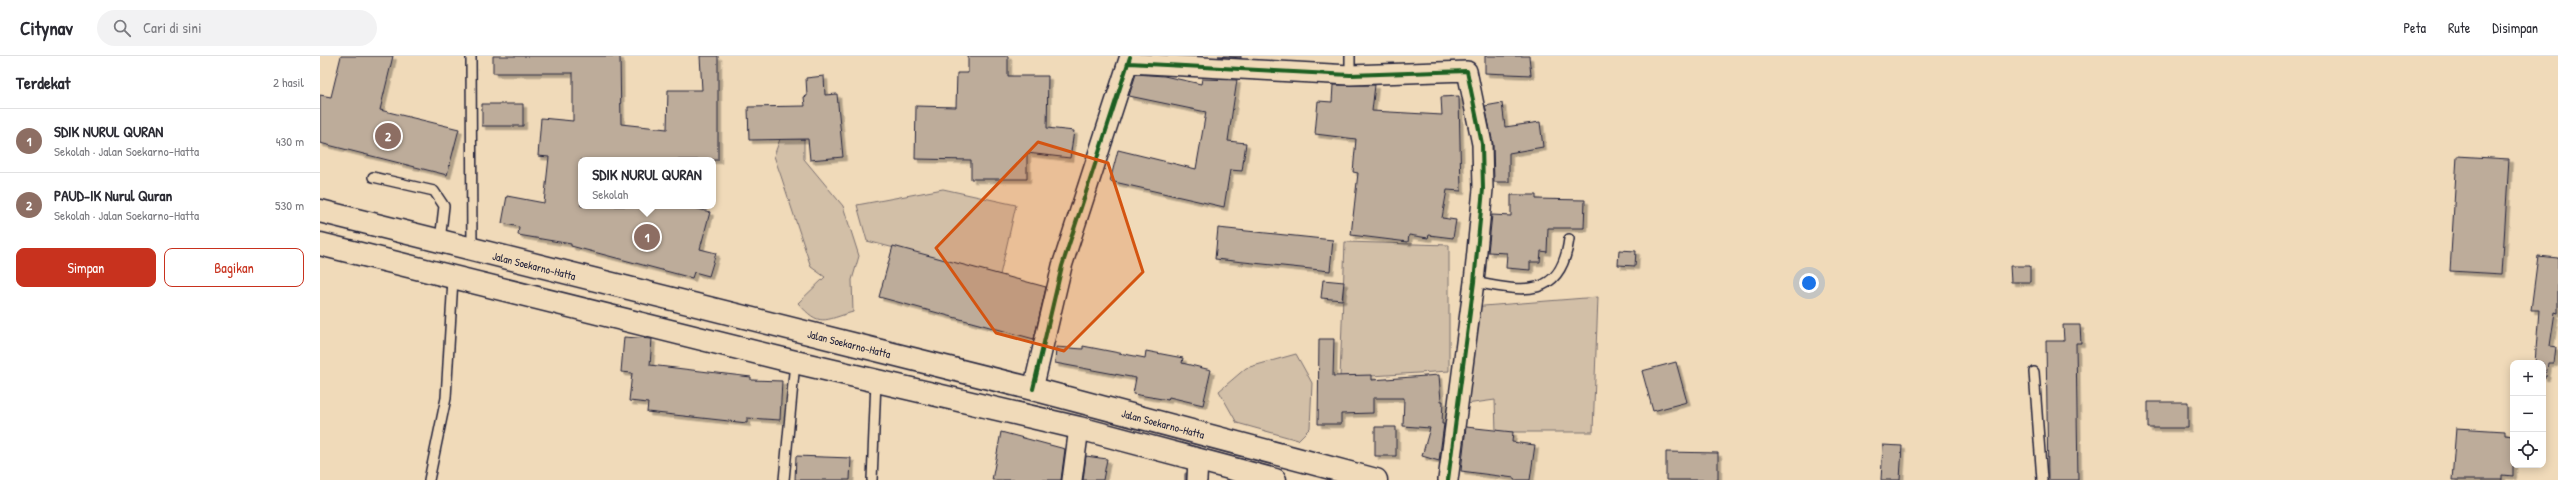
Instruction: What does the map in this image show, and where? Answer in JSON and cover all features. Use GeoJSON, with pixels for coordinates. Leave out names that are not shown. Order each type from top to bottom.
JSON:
{"type":"FeatureCollection","features":[{"type":"Feature","properties":{"kind":"highway","name":"Jalan Soekarno-Hatta"},"geometry":{"type":"LineString","coordinates":[[320,211],[439,242],[1033,389],[1376,480]]}},
{"type":"Feature","properties":{"kind":"highway"},"geometry":{"type":"LineString","coordinates":[[320,244],[453,279],[795,362],[1079,428],[1164,452],[1197,470],[1275,480]]}},
{"type":"Feature","properties":{"kind":"highway"},"geometry":{"type":"LineString","coordinates":[[549,302],[557,271]]}},
{"type":"Feature","properties":{"kind":"highway"},"geometry":{"type":"LineString","coordinates":[[1164,452],[1174,427]]}},
{"type":"Feature","properties":{"kind":"street"},"geometry":{"type":"LineString","coordinates":[[1033,389],[1062,266],[1129,59],[1350,76],[1466,64],[1484,158],[1474,282],[1448,480]]}},
{"type":"Feature","properties":{"kind":"street"},"geometry":{"type":"LineString","coordinates":[[1072,480],[1079,428]]}},
{"type":"Feature","properties":{"kind":"lane"},"geometry":{"type":"LineString","coordinates":[[471,56],[472,250]]}},
{"type":"Feature","properties":{"kind":"lane"},"geometry":{"type":"LineString","coordinates":[[1350,56],[1350,76]]}},
{"type":"Feature","properties":{"kind":"lane"},"geometry":{"type":"LineString","coordinates":[[373,177],[434,191],[444,206],[439,242]]}},
{"type":"Feature","properties":{"kind":"lane"},"geometry":{"type":"LineString","coordinates":[[1474,282],[1514,290],[1530,289],[1540,286],[1562,268],[1566,258],[1569,239]]}},
{"type":"Feature","properties":{"kind":"lane"},"geometry":{"type":"LineString","coordinates":[[429,480],[446,398],[453,279]]}},
{"type":"Feature","properties":{"kind":"lane"},"geometry":{"type":"LineString","coordinates":[[784,480],[795,362]]}},
{"type":"Feature","properties":{"kind":"lane"},"geometry":{"type":"LineString","coordinates":[[2034,372],[2042,480]]}},
{"type":"Feature","properties":{"kind":"lane"},"geometry":{"type":"LineString","coordinates":[[872,480],[876,381]]}},
{"type":"Feature","properties":{"kind":"highlighted area"},"geometry":{"type":"Polygon","coordinates":[[[1038,142],[1108,163],[1143,272],[1064,351],[996,333],[936,248],[1038,142]]]}},
{"type":"Feature","properties":{"kind":"shaded area"},"geometry":{"type":"Polygon","coordinates":[[[780,139],[804,139],[804,159],[843,206],[859,256],[852,280],[853,312],[823,320],[812,316],[798,303],[825,277],[811,267],[774,156],[780,139]]]}},
{"type":"Feature","properties":{"kind":"shaded area"},"geometry":{"type":"Polygon","coordinates":[[[943,189],[1016,205],[1000,275],[867,241],[857,205],[943,189]]]}},
{"type":"Feature","properties":{"kind":"shaded area"},"geometry":{"type":"Polygon","coordinates":[[[1345,242],[1449,245],[1449,371],[1340,378],[1345,242]]]}},
{"type":"Feature","properties":{"kind":"shaded area"},"geometry":{"type":"Polygon","coordinates":[[[1598,297],[1593,432],[1496,432],[1495,400],[1459,405],[1471,307],[1598,297]]]}},
{"type":"Feature","properties":{"kind":"shaded area"},"geometry":{"type":"Polygon","coordinates":[[[1296,354],[1312,383],[1310,428],[1298,440],[1237,423],[1219,391],[1246,368],[1296,354]]]}},
{"type":"Feature","properties":{"kind":"building"},"geometry":{"type":"Polygon","coordinates":[[[341,56],[393,56],[380,110],[459,129],[447,175],[320,143],[320,95],[331,97],[341,56]]]}},
{"type":"Feature","properties":{"kind":"building"},"geometry":{"type":"Polygon","coordinates":[[[493,56],[620,56],[621,124],[667,129],[668,90],[702,90],[700,56],[718,56],[718,160],[716,160],[716,157],[578,157],[578,209],[698,209],[710,212],[700,249],[716,253],[709,276],[694,272],[692,278],[571,246],[571,244],[518,235],[519,227],[502,223],[507,196],[544,203],[549,157],[538,156],[541,118],[573,121],[573,73],[493,73],[493,56]]]}},
{"type":"Feature","properties":{"kind":"building"},"geometry":{"type":"Polygon","coordinates":[[[968,56],[1008,56],[1008,76],[1048,76],[1047,128],[1074,131],[1070,158],[1027,153],[1027,179],[971,179],[971,160],[915,159],[916,106],[956,107],[957,73],[968,73],[968,56]]]}},
{"type":"Feature","properties":{"kind":"building"},"geometry":{"type":"Polygon","coordinates":[[[1218,56],[1241,56],[1241,58],[1218,56]]]}},
{"type":"Feature","properties":{"kind":"building"},"geometry":{"type":"Polygon","coordinates":[[[1485,56],[1529,56],[1531,75],[1485,73],[1485,56]]]}},
{"type":"Feature","properties":{"kind":"building"},"geometry":{"type":"Polygon","coordinates":[[[1136,74],[1164,76],[1201,84],[1202,79],[1237,80],[1228,141],[1246,143],[1242,171],[1230,170],[1224,207],[1110,181],[1118,150],[1196,169],[1206,112],[1129,96],[1136,74]]]}},
{"type":"Feature","properties":{"kind":"building"},"geometry":{"type":"Polygon","coordinates":[[[824,76],[825,95],[837,94],[843,157],[810,160],[808,139],[749,140],[748,107],[805,106],[804,97],[807,96],[806,78],[824,76]]]}},
{"type":"Feature","properties":{"kind":"building"},"geometry":{"type":"Polygon","coordinates":[[[1333,85],[1375,85],[1372,111],[1442,115],[1441,97],[1459,96],[1461,191],[1447,190],[1442,218],[1456,220],[1453,238],[1429,235],[1428,238],[1409,235],[1408,242],[1351,235],[1358,173],[1353,172],[1356,139],[1315,134],[1318,101],[1332,102],[1333,85]]]}},
{"type":"Feature","properties":{"kind":"building"},"geometry":{"type":"Polygon","coordinates":[[[1502,103],[1505,127],[1540,122],[1543,147],[1509,153],[1509,182],[1494,182],[1493,144],[1485,106],[1502,103]]]}},
{"type":"Feature","properties":{"kind":"building"},"geometry":{"type":"Polygon","coordinates":[[[482,104],[523,104],[523,126],[482,126],[482,104]]]}},
{"type":"Feature","properties":{"kind":"building"},"geometry":{"type":"Polygon","coordinates":[[[2457,156],[2509,159],[2502,274],[2450,271],[2457,156]]]}},
{"type":"Feature","properties":{"kind":"building"},"geometry":{"type":"Polygon","coordinates":[[[1511,195],[1536,195],[1536,199],[1585,200],[1584,228],[1548,228],[1547,252],[1541,251],[1540,262],[1530,262],[1530,270],[1506,268],[1507,253],[1488,252],[1492,215],[1511,216],[1511,195]]]}},
{"type":"Feature","properties":{"kind":"building"},"geometry":{"type":"Polygon","coordinates":[[[1218,228],[1333,240],[1330,271],[1215,259],[1218,228]]]}},
{"type":"Feature","properties":{"kind":"building"},"geometry":{"type":"Polygon","coordinates":[[[893,246],[1046,287],[1034,339],[879,297],[893,246]]]}},
{"type":"Feature","properties":{"kind":"building"},"geometry":{"type":"Polygon","coordinates":[[[1619,250],[1636,251],[1635,266],[1618,265],[1619,250]]]}},
{"type":"Feature","properties":{"kind":"building"},"geometry":{"type":"Polygon","coordinates":[[[2538,256],[2558,258],[2558,313],[2555,312],[2550,346],[2556,347],[2554,363],[2548,363],[2546,377],[2546,360],[2535,360],[2539,310],[2531,310],[2538,256]]]}},
{"type":"Feature","properties":{"kind":"building"},"geometry":{"type":"Polygon","coordinates":[[[2010,266],[2030,266],[2030,282],[2011,282],[2010,266]]]}},
{"type":"Feature","properties":{"kind":"building"},"geometry":{"type":"Polygon","coordinates":[[[1323,280],[1344,282],[1342,300],[1321,298],[1323,280]]]}},
{"type":"Feature","properties":{"kind":"building"},"geometry":{"type":"Polygon","coordinates":[[[2063,325],[2080,325],[2081,343],[2076,343],[2078,480],[2048,480],[2046,341],[2064,341],[2063,325]]]}},
{"type":"Feature","properties":{"kind":"building"},"geometry":{"type":"Polygon","coordinates":[[[624,337],[652,339],[650,365],[751,377],[751,380],[782,381],[780,420],[747,418],[747,423],[647,412],[648,403],[629,401],[632,373],[621,372],[624,337]]]}},
{"type":"Feature","properties":{"kind":"building"},"geometry":{"type":"Polygon","coordinates":[[[1319,339],[1334,339],[1333,376],[1372,375],[1372,380],[1439,375],[1441,401],[1443,401],[1442,424],[1444,424],[1439,461],[1422,456],[1430,428],[1403,426],[1404,398],[1373,398],[1373,413],[1341,414],[1341,424],[1318,424],[1319,339]]]}},
{"type":"Feature","properties":{"kind":"building"},"geometry":{"type":"Polygon","coordinates":[[[1083,346],[1145,358],[1146,351],[1183,358],[1182,363],[1211,370],[1203,405],[1169,397],[1168,400],[1133,394],[1136,378],[1055,363],[1056,347],[1083,349],[1083,346]]]}},
{"type":"Feature","properties":{"kind":"building"},"geometry":{"type":"Polygon","coordinates":[[[1676,362],[1687,402],[1653,411],[1642,371],[1676,362]]]}},
{"type":"Feature","properties":{"kind":"building"},"geometry":{"type":"Polygon","coordinates":[[[2148,402],[2188,402],[2188,428],[2148,428],[2148,402]]]}},
{"type":"Feature","properties":{"kind":"building"},"geometry":{"type":"Polygon","coordinates":[[[1375,427],[1396,427],[1396,456],[1375,456],[1375,427]]]}},
{"type":"Feature","properties":{"kind":"building"},"geometry":{"type":"Polygon","coordinates":[[[1466,427],[1513,432],[1512,442],[1535,445],[1530,480],[1514,480],[1514,478],[1461,471],[1466,427]]]}},
{"type":"Feature","properties":{"kind":"building"},"geometry":{"type":"Polygon","coordinates":[[[2456,428],[2505,431],[2505,435],[2510,436],[2510,468],[2513,468],[2513,476],[2502,475],[2502,480],[2452,480],[2456,428]]]}},
{"type":"Feature","properties":{"kind":"building"},"geometry":{"type":"Polygon","coordinates":[[[1001,432],[1065,449],[1061,480],[992,480],[1001,432]]]}},
{"type":"Feature","properties":{"kind":"building"},"geometry":{"type":"Polygon","coordinates":[[[1883,445],[1902,446],[1900,480],[1881,480],[1883,445]]]}},
{"type":"Feature","properties":{"kind":"building"},"geometry":{"type":"Polygon","coordinates":[[[1666,452],[1718,453],[1718,480],[1666,480],[1666,452]]]}},
{"type":"Feature","properties":{"kind":"building"},"geometry":{"type":"Polygon","coordinates":[[[796,456],[851,458],[850,480],[795,480],[796,456]]]}},
{"type":"Feature","properties":{"kind":"building"},"geometry":{"type":"Polygon","coordinates":[[[1086,456],[1107,459],[1103,480],[1083,480],[1086,456]]]}},
{"type":"Feature","properties":{"kind":"waterway"},"geometry":{"type":"LineString","coordinates":[[1187,475],[1187,480]]}},
{"type":"Feature","properties":{"kind":"cycle path"},"geometry":{"type":"LineString","coordinates":[[1033,389],[1062,266],[1130,57]]}},
{"type":"Feature","properties":{"kind":"cycle path"},"geometry":{"type":"LineString","coordinates":[[1129,63],[1350,75],[1467,71],[1482,144],[1483,189],[1474,282],[1448,480]]}},
{"type":"Feature","properties":{"kind":"place","name":"PAUD-IK Nurul Quran"},"geometry":{"type":"Point","coordinates":[388,136]}},
{"type":"Feature","properties":{"kind":"place","name":"SDIK NURUL QURAN"},"geometry":{"type":"Point","coordinates":[647,237]}}]}
